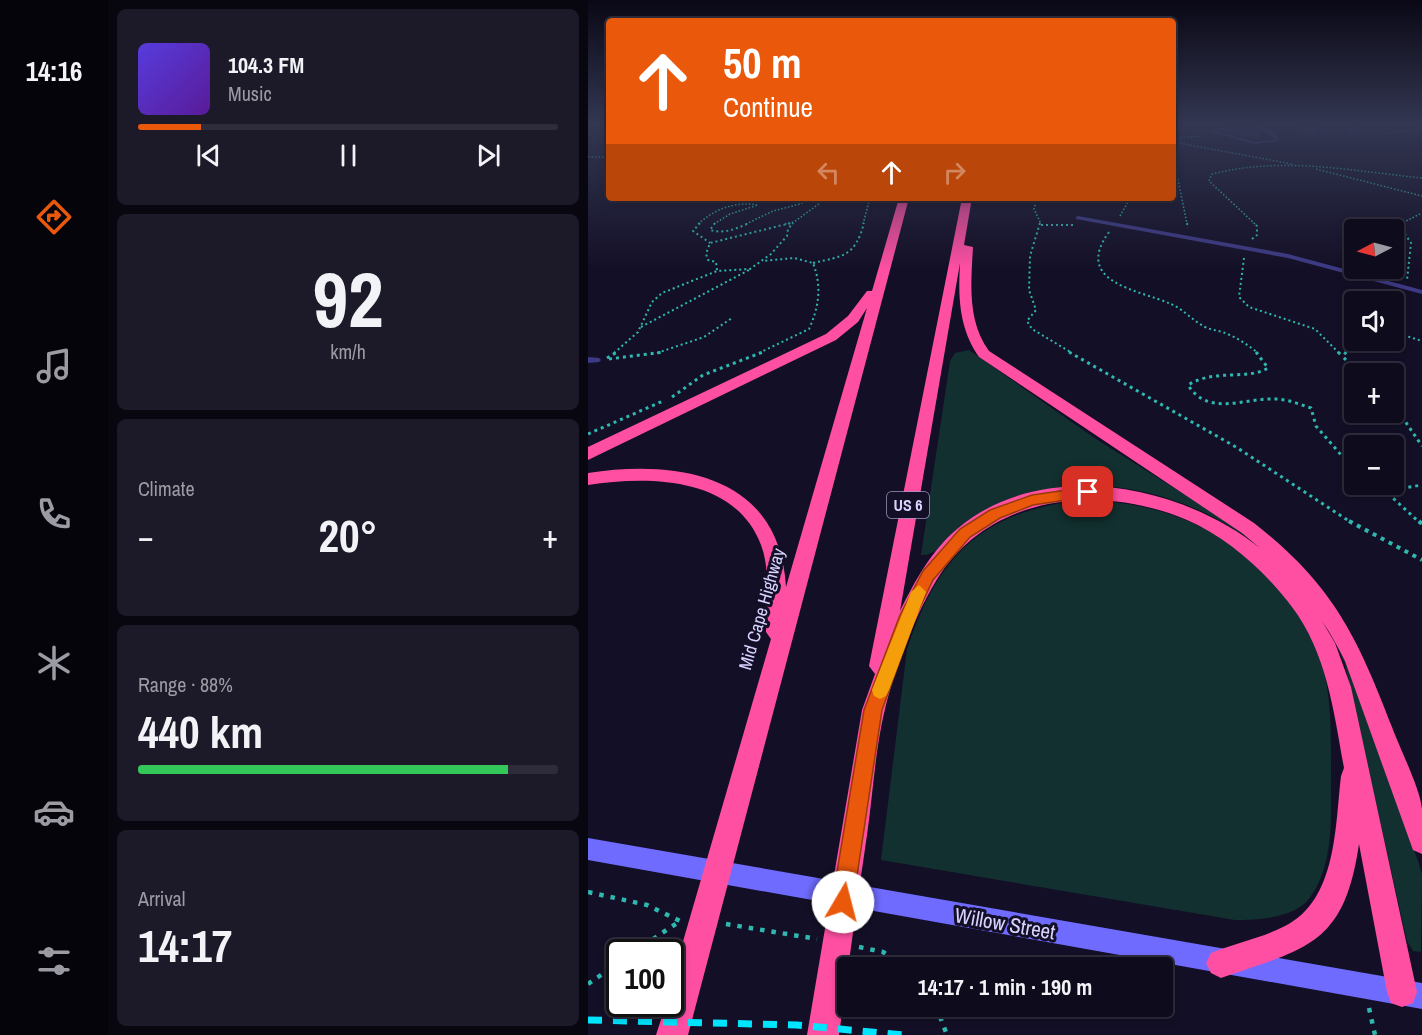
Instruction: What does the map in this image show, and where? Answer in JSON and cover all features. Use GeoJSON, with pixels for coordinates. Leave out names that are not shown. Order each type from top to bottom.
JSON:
{"type":"FeatureCollection","features":[{"type":"Feature","properties":{"kind":"highway","name":"Mid Cape Highway"},"geometry":{"type":"LineString","coordinates":[[672,1035],[903,201]]}},
{"type":"Feature","properties":{"kind":"highway"},"geometry":{"type":"LineString","coordinates":[[967,201],[967,321],[978,347],[1007,371],[1248,528],[1298,571],[1329,610],[1354,658],[1417,819],[1422,841]]}},
{"type":"Feature","properties":{"kind":"highway","name":"US 6"},"geometry":{"type":"LineString","coordinates":[[823,1035],[873,710],[913,478],[967,201]]}},
{"type":"Feature","properties":{"kind":"highway"},"geometry":{"type":"LineString","coordinates":[[588,454],[831,337],[853,319],[879,283]]}},
{"type":"Feature","properties":{"kind":"highway"},"geometry":{"type":"LineString","coordinates":[[588,479],[638,474],[681,478],[712,487],[748,510],[765,533],[774,558],[777,592],[775,657]]}},
{"type":"Feature","properties":{"kind":"highway"},"geometry":{"type":"LineString","coordinates":[[873,710],[919,591],[940,559],[965,533],[995,514],[1032,500],[1069,494],[1107,493],[1170,506],[1208,522],[1246,545],[1281,576],[1308,612],[1328,649],[1338,678],[1355,759],[1412,994]]}},
{"type":"Feature","properties":{"kind":"highway"},"geometry":{"type":"LineString","coordinates":[[1221,963],[1280,942],[1314,924],[1328,902],[1338,879],[1355,759]]}},
{"type":"Feature","properties":{"kind":"main road","name":"Willow Street"},"geometry":{"type":"LineString","coordinates":[[588,849],[1221,963],[1412,994]]}},
{"type":"Feature","properties":{"kind":"lane"},"geometry":{"type":"LineString","coordinates":[[1078,218],[1249,248],[1422,292]]}},
{"type":"Feature","properties":{"kind":"path"},"geometry":{"type":"LineString","coordinates":[[1216,173],[1212,174],[1209,181],[1240,215],[1257,226],[1257,235],[1250,241],[1240,275],[1239,297],[1249,307],[1315,329],[1349,363]]}},
{"type":"Feature","properties":{"kind":"path"},"geometry":{"type":"LineString","coordinates":[[1337,173],[1422,196]]}},
{"type":"Feature","properties":{"kind":"path"},"geometry":{"type":"LineString","coordinates":[[1374,173],[1422,178]]}},
{"type":"Feature","properties":{"kind":"path"},"geometry":{"type":"LineString","coordinates":[[1176,174],[1179,194],[1192,237]]}},
{"type":"Feature","properties":{"kind":"path"},"geometry":{"type":"LineString","coordinates":[[794,222],[710,243],[693,231],[698,223],[716,212],[746,204],[758,205],[726,215],[714,223],[710,230],[723,231],[759,219],[768,212],[798,206],[807,201]]}},
{"type":"Feature","properties":{"kind":"path"},"geometry":{"type":"LineString","coordinates":[[640,327],[665,318],[681,307],[722,287],[763,261],[787,236],[788,229],[794,222],[823,201]]}},
{"type":"Feature","properties":{"kind":"path"},"geometry":{"type":"LineString","coordinates":[[763,261],[794,258],[813,262],[835,259],[851,250],[863,228],[869,201]]}},
{"type":"Feature","properties":{"kind":"path"},"geometry":{"type":"LineString","coordinates":[[1036,201],[1034,209],[1041,225],[1030,256],[1029,290],[1036,310],[1027,321],[1032,329],[1092,366],[1236,447],[1366,532],[1422,560]]}},
{"type":"Feature","properties":{"kind":"path"},"geometry":{"type":"LineString","coordinates":[[1127,201],[1127,207],[1115,225],[1099,243],[1097,253],[1106,278],[1119,288],[1170,304],[1208,329],[1221,332],[1244,345],[1266,362],[1268,368],[1261,372],[1208,375],[1194,380],[1188,385],[1195,398],[1204,402],[1221,404],[1273,399],[1294,401],[1311,408],[1316,426],[1344,458]]}},
{"type":"Feature","properties":{"kind":"path"},"geometry":{"type":"LineString","coordinates":[[1403,291],[1408,278],[1411,243],[1399,225],[1422,213]]}},
{"type":"Feature","properties":{"kind":"path"},"geometry":{"type":"LineString","coordinates":[[710,243],[706,254],[708,260],[716,262],[717,271]]}},
{"type":"Feature","properties":{"kind":"path"},"geometry":{"type":"LineString","coordinates":[[588,434],[666,400],[685,390],[702,375],[778,346],[809,329],[819,300],[819,284],[813,262]]}},
{"type":"Feature","properties":{"kind":"path"},"geometry":{"type":"LineString","coordinates":[[596,360],[623,348],[640,327],[652,302],[662,293],[717,271],[750,269]]}},
{"type":"Feature","properties":{"kind":"path"},"geometry":{"type":"LineString","coordinates":[[596,360],[649,356],[701,340],[714,334],[732,318]]}},
{"type":"Feature","properties":{"kind":"path"},"geometry":{"type":"LineString","coordinates":[[1404,335],[1422,341]]}},
{"type":"Feature","properties":{"kind":"path"},"geometry":{"type":"LineString","coordinates":[[1343,357],[1346,351]]}},
{"type":"Feature","properties":{"kind":"path"},"geometry":{"type":"LineString","coordinates":[[1404,420],[1422,446]]}},
{"type":"Feature","properties":{"kind":"path"},"geometry":{"type":"LineString","coordinates":[[1404,489],[1422,485]]}},
{"type":"Feature","properties":{"kind":"path"},"geometry":{"type":"LineString","coordinates":[[1390,495],[1422,524]]}},
{"type":"Feature","properties":{"kind":"path"},"geometry":{"type":"LineString","coordinates":[[588,892],[647,905],[680,921],[691,922]]}},
{"type":"Feature","properties":{"kind":"path"},"geometry":{"type":"LineString","coordinates":[[653,939],[680,921]]}},
{"type":"Feature","properties":{"kind":"path"},"geometry":{"type":"LineString","coordinates":[[724,924],[826,941]]}},
{"type":"Feature","properties":{"kind":"path"},"geometry":{"type":"LineString","coordinates":[[849,945],[884,952],[892,957]]}},
{"type":"Feature","properties":{"kind":"path"},"geometry":{"type":"LineString","coordinates":[[588,984],[606,972]]}},
{"type":"Feature","properties":{"kind":"path"},"geometry":{"type":"LineString","coordinates":[[1364,986],[1376,1035]]}},
{"type":"Feature","properties":{"kind":"path"},"geometry":{"type":"LineString","coordinates":[[940,1017],[947,1035]]}},
{"type":"Feature","properties":{"kind":"green space"},"geometry":{"type":"Polygon","coordinates":[[[969,350],[1096,439],[1257,540],[1308,593],[1323,614],[1352,672],[1420,867],[1422,875],[1421,952],[1413,951],[1407,941],[1345,664],[1329,630],[1309,598],[1264,551],[1231,527],[1194,508],[1155,494],[1115,487],[1074,486],[1034,492],[995,506],[963,524],[933,552],[921,555],[950,361],[955,353],[969,350]]]}},
{"type":"Feature","properties":{"kind":"green space"},"geometry":{"type":"Polygon","coordinates":[[[1084,500],[1116,502],[1147,508],[1176,516],[1204,528],[1231,544],[1255,563],[1277,585],[1309,630],[1321,659],[1328,693],[1331,746],[1331,827],[1323,873],[1308,900],[1293,911],[1264,918],[1235,920],[881,860],[907,649],[934,587],[950,563],[969,543],[992,527],[1018,515],[1048,506],[1084,500]]]}},
{"type":"Feature","properties":{"kind":"railway"},"geometry":{"type":"LineString","coordinates":[[588,1020],[797,1025],[903,1035]]}},
{"type":"Feature","properties":{"kind":"slow traffic"},"geometry":{"type":"LineString","coordinates":[[880,690],[919,592]]}},
{"type":"Feature","properties":{"kind":"route"},"geometry":{"type":"LineString","coordinates":[[843,902],[873,710],[908,615],[928,575],[952,545],[965,533],[995,514],[1032,500],[1088,492]]}}]}
